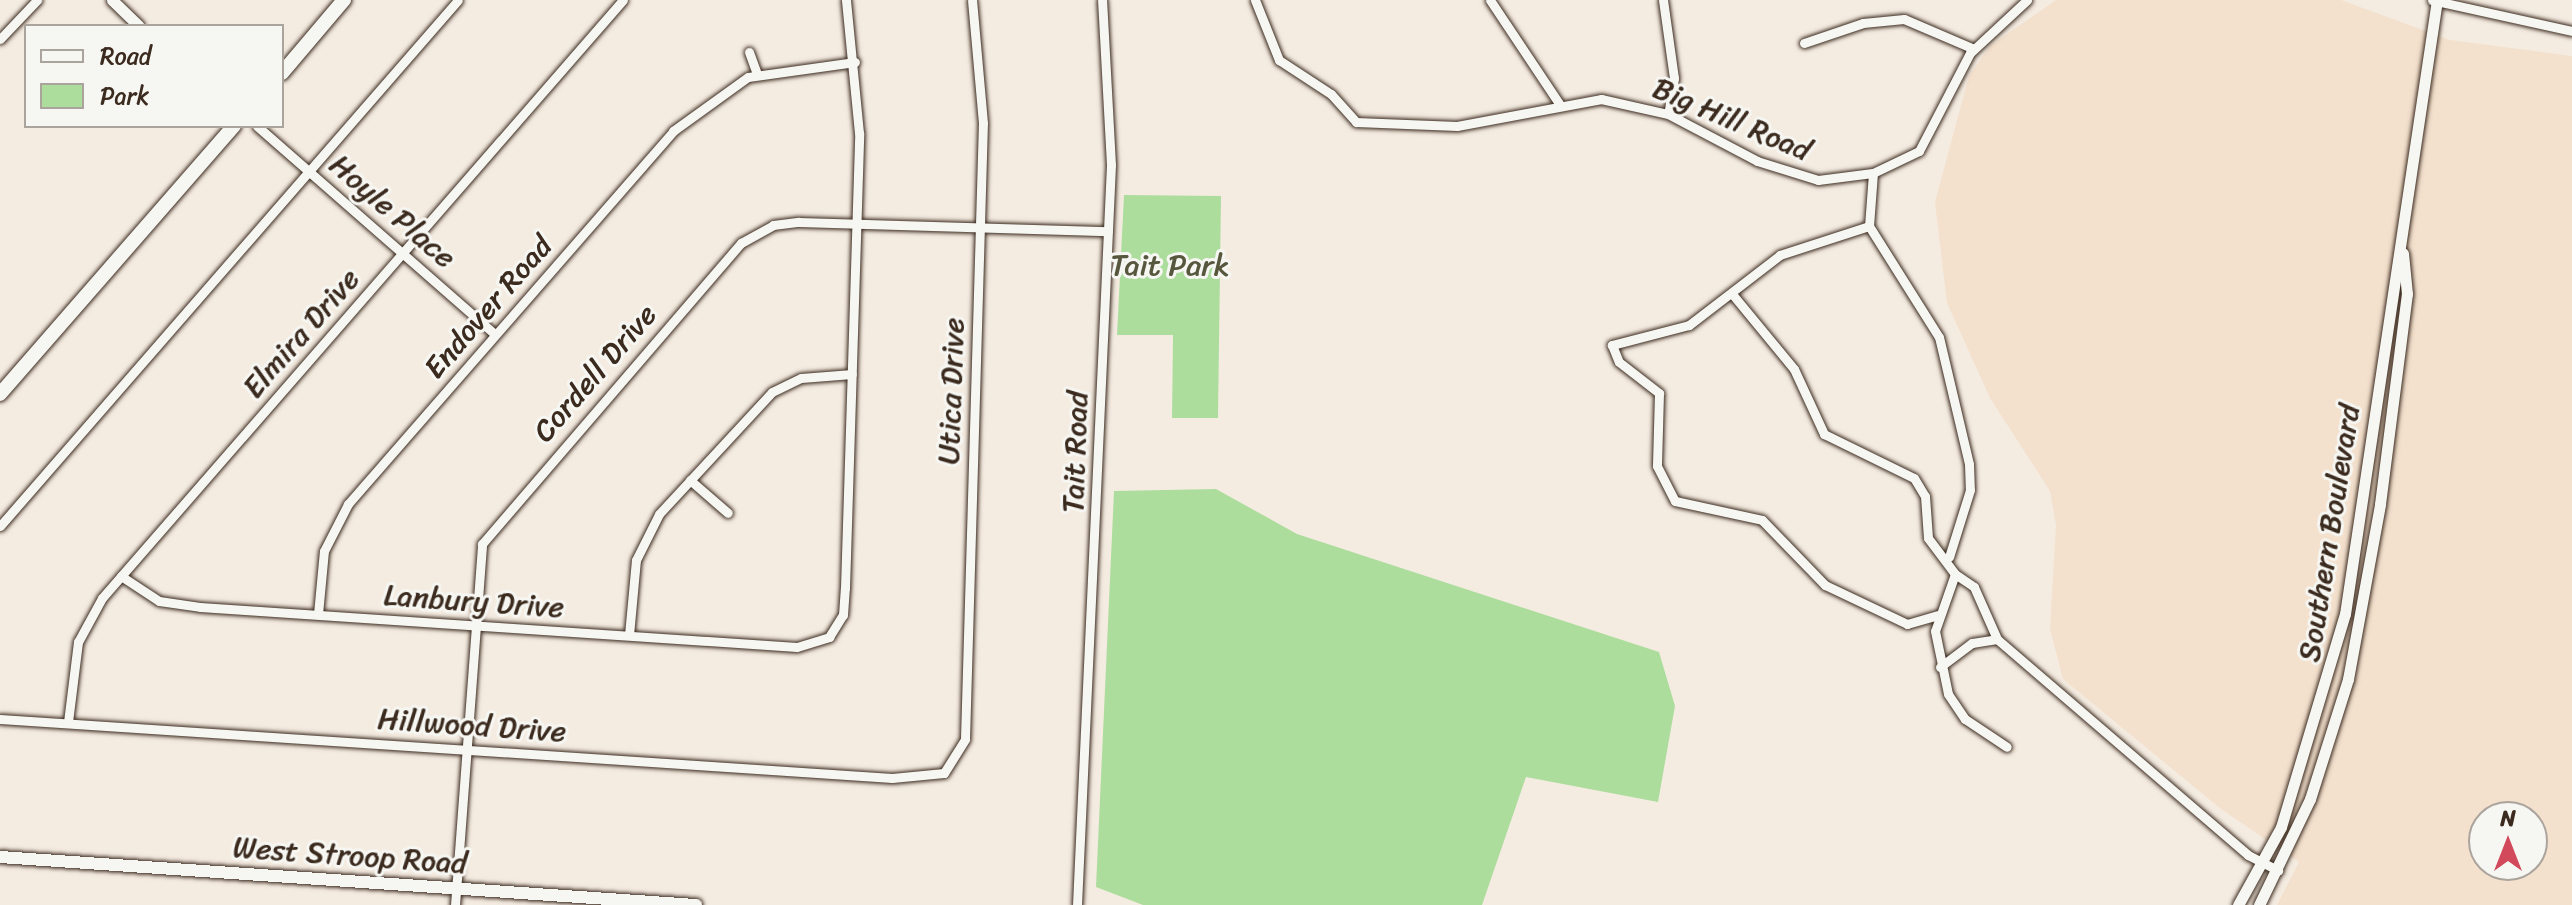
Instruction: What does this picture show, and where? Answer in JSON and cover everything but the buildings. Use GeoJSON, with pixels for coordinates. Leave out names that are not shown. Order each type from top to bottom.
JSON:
{"type":"FeatureCollection","features":[{"type":"Feature","properties":{"kind":"main road"},"geometry":{"type":"LineString","coordinates":[[284,71],[344,0]]}},
{"type":"Feature","properties":{"kind":"main road"},"geometry":{"type":"LineString","coordinates":[[0,394],[232,128]]}},
{"type":"Feature","properties":{"kind":"main road","name":"West Stroop Road"},"geometry":{"type":"LineString","coordinates":[[0,857],[696,905]]}},
{"type":"Feature","properties":{"kind":"street"},"geometry":{"type":"LineString","coordinates":[[0,39],[37,0]]}},
{"type":"Feature","properties":{"kind":"street"},"geometry":{"type":"LineString","coordinates":[[112,0],[137,24]]}},
{"type":"Feature","properties":{"kind":"street"},"geometry":{"type":"LineString","coordinates":[[0,526],[458,0]]}},
{"type":"Feature","properties":{"kind":"street","name":"Elmira Drive"},"geometry":{"type":"LineString","coordinates":[[68,722],[78,642],[121,576],[623,0]]}},
{"type":"Feature","properties":{"kind":"street"},"geometry":{"type":"LineString","coordinates":[[629,635],[640,546],[690,480],[772,392],[801,378],[852,374],[856,224],[855,62],[846,0]]}},
{"type":"Feature","properties":{"kind":"street","name":"Utica Drive"},"geometry":{"type":"LineString","coordinates":[[940,775],[965,739],[983,123],[972,0]]}},
{"type":"Feature","properties":{"kind":"street","name":"Tait Road"},"geometry":{"type":"LineString","coordinates":[[1077,905],[1112,132],[1102,0]]}},
{"type":"Feature","properties":{"kind":"street","name":"Big Hill Road"},"geometry":{"type":"LineString","coordinates":[[1255,0],[1279,60],[1331,94],[1356,122],[1457,126],[1601,99],[1668,114],[1788,174],[1832,180],[1873,173],[1928,143],[1974,49],[2027,0]]}},
{"type":"Feature","properties":{"kind":"street"},"geometry":{"type":"LineString","coordinates":[[1490,0],[1560,105]]}},
{"type":"Feature","properties":{"kind":"street"},"geometry":{"type":"LineString","coordinates":[[1663,0],[1674,78],[1668,114]]}},
{"type":"Feature","properties":{"kind":"street"},"geometry":{"type":"LineString","coordinates":[[2436,0],[2572,31]]}},
{"type":"Feature","properties":{"kind":"street","name":"Southern Boulevard"},"geometry":{"type":"LineString","coordinates":[[2238,905],[2263,864],[2314,737],[2345,614],[2389,291],[2403,248],[2436,0]]}},
{"type":"Feature","properties":{"kind":"street"},"geometry":{"type":"LineString","coordinates":[[1804,43],[1863,23],[1904,19],[1974,49]]}},
{"type":"Feature","properties":{"kind":"street"},"geometry":{"type":"LineString","coordinates":[[749,52],[757,74]]}},
{"type":"Feature","properties":{"kind":"street","name":"Endover Road"},"geometry":{"type":"LineString","coordinates":[[318,614],[331,528],[495,334],[694,110],[757,74],[855,62]]}},
{"type":"Feature","properties":{"kind":"street","name":"Hoyle Place"},"geometry":{"type":"LineString","coordinates":[[259,128],[495,334]]}},
{"type":"Feature","properties":{"kind":"street"},"geometry":{"type":"LineString","coordinates":[[1873,173],[1869,226],[1929,319],[1950,370],[1971,480],[1949,557]]}},
{"type":"Feature","properties":{"kind":"street","name":"Cordell Drive"},"geometry":{"type":"LineString","coordinates":[[455,905],[473,625],[488,534],[741,243],[785,222],[1108,231]]}},
{"type":"Feature","properties":{"kind":"street"},"geometry":{"type":"LineString","coordinates":[[1869,226],[1780,255],[1733,295],[1689,325],[1612,345],[1619,362],[1645,377],[1662,401],[1657,466],[1668,495],[1695,511],[1762,520],[1825,585],[1907,624],[1938,615]]}},
{"type":"Feature","properties":{"kind":"street","name":"Southern Boulevard"},"geometry":{"type":"LineString","coordinates":[[2259,905],[2278,870],[2329,743],[2364,603],[2407,294],[2403,248]]}},
{"type":"Feature","properties":{"kind":"street"},"geometry":{"type":"LineString","coordinates":[[1733,295],[1788,359],[1824,434],[1914,478],[1927,505],[1928,538],[1949,557],[1955,574],[1974,587],[1997,639],[2263,864],[2278,870]]}},
{"type":"Feature","properties":{"kind":"street","name":"Lanbury Drive"},"geometry":{"type":"LineString","coordinates":[[121,576],[168,604],[797,647],[829,637],[843,615],[852,374]]}},
{"type":"Feature","properties":{"kind":"street"},"geometry":{"type":"LineString","coordinates":[[690,480],[728,513]]}},
{"type":"Feature","properties":{"kind":"street"},"geometry":{"type":"LineString","coordinates":[[1955,574],[1938,615],[1940,667],[1955,708],[2007,747]]}},
{"type":"Feature","properties":{"kind":"street"},"geometry":{"type":"LineString","coordinates":[[1940,667],[1964,647],[1997,639]]}},
{"type":"Feature","properties":{"kind":"street","name":"Hillwood Drive"},"geometry":{"type":"LineString","coordinates":[[0,719],[892,778],[940,775]]}},
{"type":"Feature","properties":{"kind":"shaded area"},"geometry":{"type":"Polygon","coordinates":[[[2056,0],[2341,0],[2450,40],[2572,56],[2572,905],[2277,905],[2299,862],[2221,809],[2063,679],[2050,629],[2056,525],[2050,491],[1990,398],[1947,303],[1935,202],[1969,76],[1990,46],[2056,0]]]}},
{"type":"Feature","properties":{"kind":"green space","name":"Tait Park"},"geometry":{"type":"Polygon","coordinates":[[[1124,195],[1221,196],[1218,418],[1172,418],[1173,335],[1117,335],[1124,195]]]}},
{"type":"Feature","properties":{"kind":"green space"},"geometry":{"type":"Polygon","coordinates":[[[1216,489],[1297,534],[1659,652],[1675,706],[1658,802],[1526,777],[1482,905],[1143,905],[1096,887],[1114,491],[1216,489]]]}}]}
